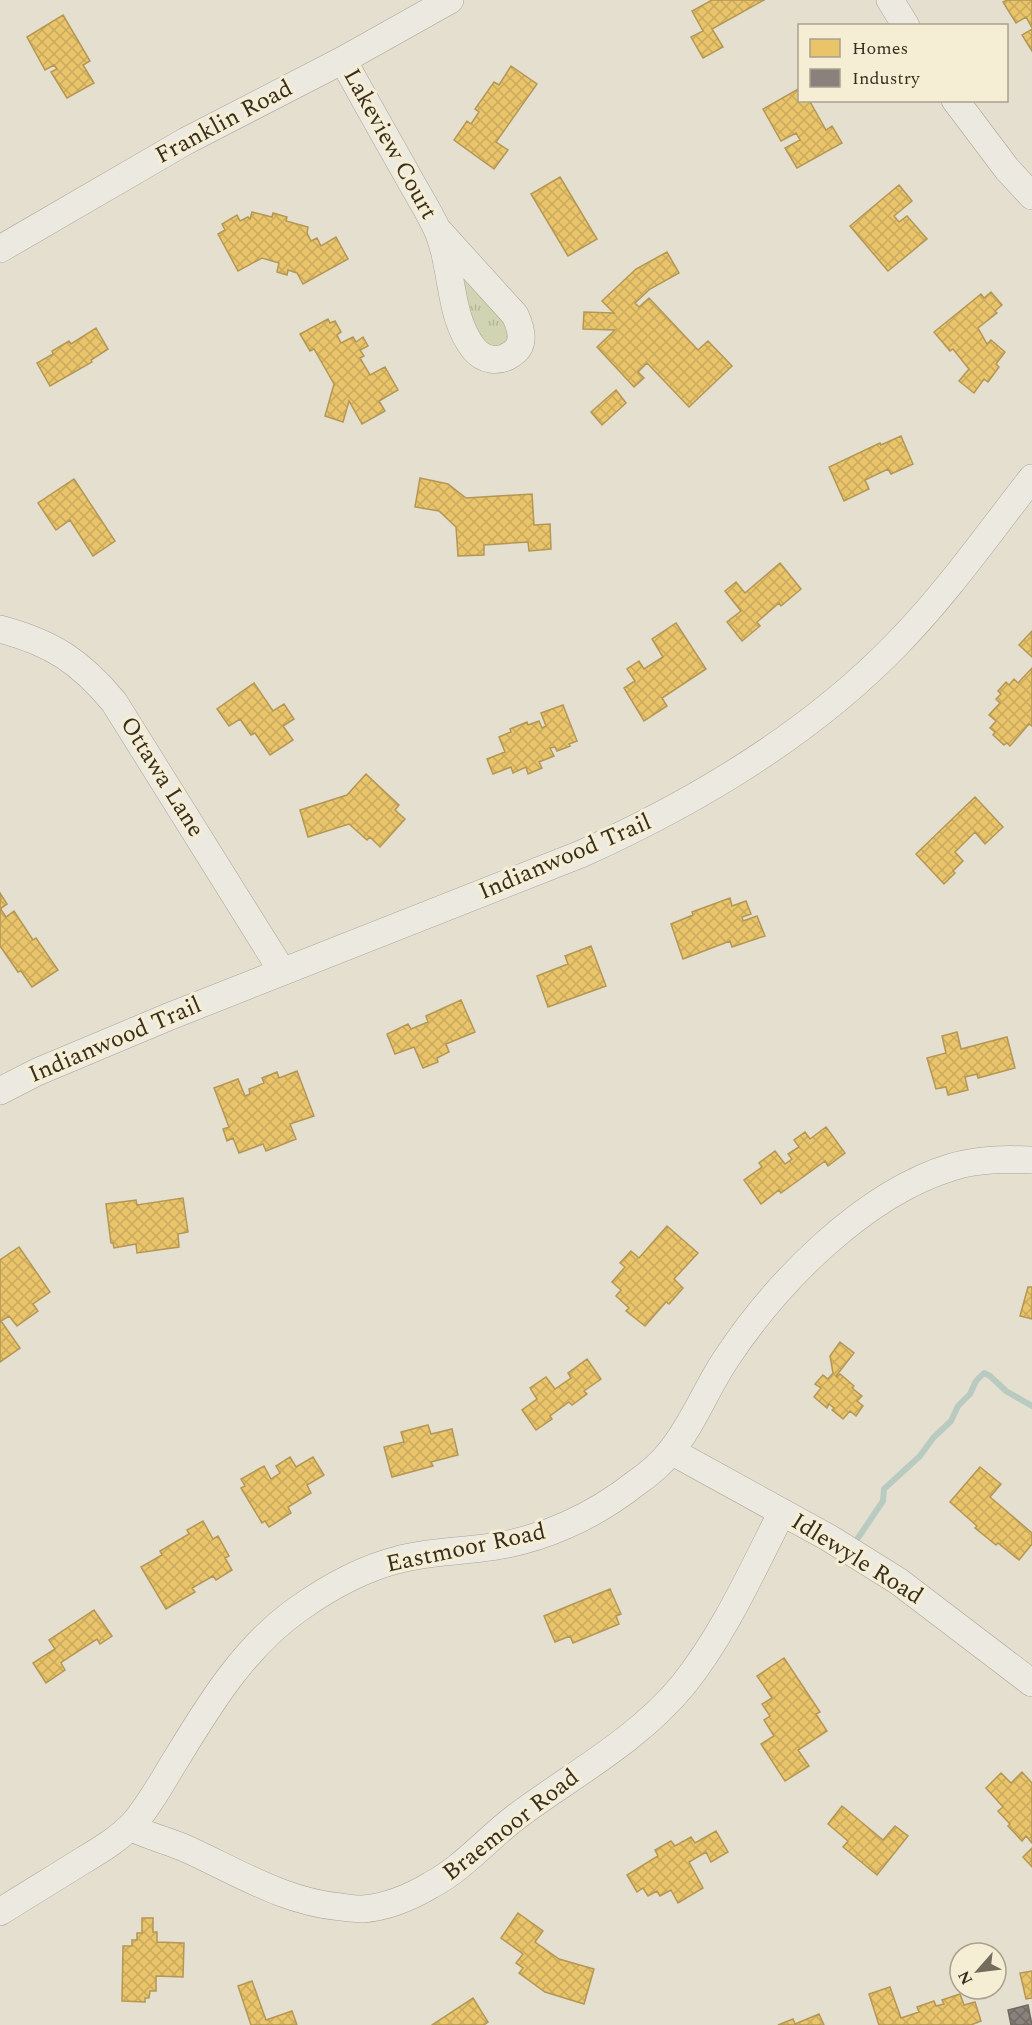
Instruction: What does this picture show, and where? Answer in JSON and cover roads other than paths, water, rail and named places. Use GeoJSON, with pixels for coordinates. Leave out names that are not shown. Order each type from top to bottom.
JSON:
{"type":"FeatureCollection","features":[{"type":"Feature","properties":{"kind":"street","name":"Franklin Road"},"geometry":{"type":"LineString","coordinates":[[3,240],[186,141],[343,60],[412,9],[450,0]]}},
{"type":"Feature","properties":{"kind":"street"},"geometry":{"type":"LineString","coordinates":[[890,0],[905,24]]}},
{"type":"Feature","properties":{"kind":"street","name":"Lakeview Court"},"geometry":{"type":"LineString","coordinates":[[343,60],[437,229]]}},
{"type":"Feature","properties":{"kind":"street"},"geometry":{"type":"LineString","coordinates":[[957,102],[1007,169],[1032,196]]}},
{"type":"Feature","properties":{"kind":"street","name":"Indianwood Trail"},"geometry":{"type":"LineString","coordinates":[[0,1091],[37,1072],[99,1046],[590,849],[684,802],[750,763],[845,693],[898,643],[970,558],[1032,478]]}},
{"type":"Feature","properties":{"kind":"street","name":"Ottawa Lane"},"geometry":{"type":"LineString","coordinates":[[0,629],[29,636],[63,653],[85,671],[114,702],[282,971]]}},
{"type":"Feature","properties":{"kind":"street","name":"Eastmoor Road"},"geometry":{"type":"LineString","coordinates":[[0,1912],[103,1848],[130,1827],[153,1797],[230,1676],[250,1651],[299,1608],[339,1582],[399,1559],[432,1553],[489,1548],[543,1535],[572,1523],[632,1487],[654,1470],[671,1451],[685,1431],[719,1369],[754,1318],[796,1272],[857,1219],[902,1188],[952,1167],[979,1161],[1032,1160]]}},
{"type":"Feature","properties":{"kind":"street","name":"Idlewyle Road"},"geometry":{"type":"LineString","coordinates":[[671,1451],[839,1544],[898,1581],[1032,1683]]}},
{"type":"Feature","properties":{"kind":"street","name":"Braemoor Road"},"geometry":{"type":"LineString","coordinates":[[130,1827],[163,1842],[189,1850],[247,1880],[302,1901],[363,1909],[386,1905],[412,1896],[448,1875],[514,1818],[619,1744],[676,1693],[709,1648],[782,1512]]}},
{"type":"Feature","properties":{"kind":"waterway"},"geometry":{"type":"LineString","coordinates":[[858,1538],[883,1501],[884,1489],[920,1456],[933,1438],[951,1421],[958,1406],[970,1394],[976,1381],[984,1373],[1006,1391],[1032,1406]]}}]}
